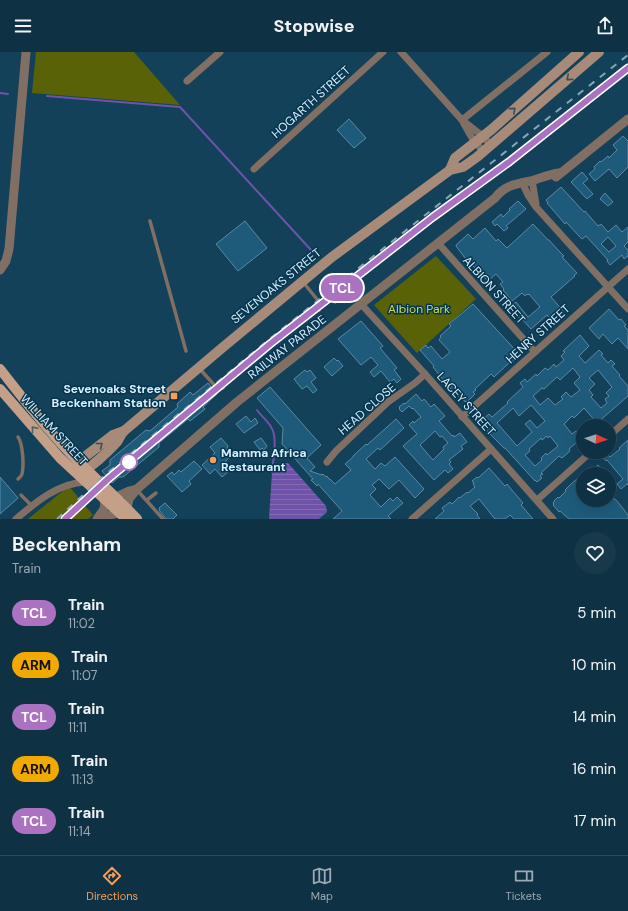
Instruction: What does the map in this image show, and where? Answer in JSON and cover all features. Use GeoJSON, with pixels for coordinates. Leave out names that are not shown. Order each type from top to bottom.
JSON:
{"type":"FeatureCollection","features":[{"type":"Feature","properties":{"kind":"main road","name":"SEVENOAKS STREET"},"geometry":{"type":"LineString","coordinates":[[450,170],[455,158],[491,130],[579,52]]}},
{"type":"Feature","properties":{"kind":"main road","name":"SEVENOAKS STREET"},"geometry":{"type":"LineString","coordinates":[[87,469],[117,442],[124,431],[332,257],[450,170],[463,167],[487,149],[599,52]]}},
{"type":"Feature","properties":{"kind":"main road","name":"WILLIAM STREET"},"geometry":{"type":"LineString","coordinates":[[0,369],[57,440],[86,482],[124,513],[137,519]]}},
{"type":"Feature","properties":{"kind":"main road","name":"WILLIAM STREET"},"geometry":{"type":"LineString","coordinates":[[0,389],[51,448],[76,469],[87,469],[116,497],[124,513]]}},
{"type":"Feature","properties":{"kind":"main road","name":"SEVENOAKS STREET"},"geometry":{"type":"LineString","coordinates":[[76,469],[113,435],[124,431]]}},
{"type":"Feature","properties":{"kind":"street"},"geometry":{"type":"LineString","coordinates":[[0,270],[6,261],[9,249],[26,52]]}},
{"type":"Feature","properties":{"kind":"street"},"geometry":{"type":"LineString","coordinates":[[188,81],[220,52]]}},
{"type":"Feature","properties":{"kind":"street","name":"HOGARTH STREET"},"geometry":{"type":"LineString","coordinates":[[254,168],[383,52]]}},
{"type":"Feature","properties":{"kind":"street"},"geometry":{"type":"LineString","coordinates":[[401,52],[462,120],[483,136],[487,149]]}},
{"type":"Feature","properties":{"kind":"street"},"geometry":{"type":"LineString","coordinates":[[462,120],[548,52]]}},
{"type":"Feature","properties":{"kind":"street","name":"RAILWAY PARADE"},"geometry":{"type":"LineString","coordinates":[[124,513],[127,502],[137,489],[237,402],[495,198],[528,184],[553,179],[628,119]]}},
{"type":"Feature","properties":{"kind":"street"},"geometry":{"type":"LineString","coordinates":[[462,120],[475,143],[487,149]]}},
{"type":"Feature","properties":{"kind":"street"},"geometry":{"type":"LineString","coordinates":[[528,184],[536,206],[628,309]]}},
{"type":"Feature","properties":{"kind":"street","name":"ALBION STREET"},"geometry":{"type":"LineString","coordinates":[[438,244],[535,352]]}},
{"type":"Feature","properties":{"kind":"street","name":"HENRY STREET"},"geometry":{"type":"LineString","coordinates":[[462,417],[628,269]]}},
{"type":"Feature","properties":{"kind":"street","name":"LACEY STREET"},"geometry":{"type":"LineString","coordinates":[[361,304],[553,519]]}},
{"type":"Feature","properties":{"kind":"street","name":"HEAD CLOSE"},"geometry":{"type":"LineString","coordinates":[[327,462],[388,402],[415,383],[424,374]]}},
{"type":"Feature","properties":{"kind":"street"},"geometry":{"type":"LineString","coordinates":[[616,430],[628,419]]}},
{"type":"Feature","properties":{"kind":"street"},"geometry":{"type":"LineString","coordinates":[[412,519],[491,449]]}},
{"type":"Feature","properties":{"kind":"street"},"geometry":{"type":"LineString","coordinates":[[537,500],[583,459]]}},
{"type":"Feature","properties":{"kind":"street"},"geometry":{"type":"LineString","coordinates":[[16,519],[50,493],[74,484],[86,482]]}},
{"type":"Feature","properties":{"kind":"street","name":"RAILWAY PARADE"},"geometry":{"type":"LineString","coordinates":[[116,497],[137,489]]}},
{"type":"Feature","properties":{"kind":"street"},"geometry":{"type":"LineString","coordinates":[[97,519],[104,510],[104,498]]}},
{"type":"Feature","properties":{"kind":"street"},"geometry":{"type":"LineString","coordinates":[[105,519],[109,515],[124,513]]}},
{"type":"Feature","properties":{"kind":"lane"},"geometry":{"type":"LineString","coordinates":[[150,222],[186,352]]}},
{"type":"Feature","properties":{"kind":"lane"},"geometry":{"type":"LineString","coordinates":[[303,282],[320,303],[319,310]]}},
{"type":"Feature","properties":{"kind":"lane"},"geometry":{"type":"LineString","coordinates":[[199,367],[216,387],[220,389],[223,388]]}},
{"type":"Feature","properties":{"kind":"lane"},"geometry":{"type":"LineString","coordinates":[[18,437],[23,450],[21,460],[22,475],[18,479]]}},
{"type":"Feature","properties":{"kind":"lane"},"geometry":{"type":"LineString","coordinates":[[137,489],[163,519]]}},
{"type":"Feature","properties":{"kind":"lane"},"geometry":{"type":"LineString","coordinates":[[147,500],[156,493]]}},
{"type":"Feature","properties":{"kind":"lane"},"geometry":{"type":"LineString","coordinates":[[21,495],[32,506]]}},
{"type":"Feature","properties":{"kind":"green space"},"geometry":{"type":"Polygon","coordinates":[[[36,52],[134,52],[180,105],[32,93],[36,52]]]}},
{"type":"Feature","properties":{"kind":"green space","name":"Albion Park"},"geometry":{"type":"Polygon","coordinates":[[[436,256],[476,299],[417,353],[374,305],[436,256]]]}},
{"type":"Feature","properties":{"kind":"green space"},"geometry":{"type":"Polygon","coordinates":[[[69,486],[93,515],[88,519],[28,519],[69,486]]]}},
{"type":"Feature","properties":{"kind":"shaded area"},"geometry":{"type":"Polygon","coordinates":[[[281,463],[288,463],[326,506],[327,512],[319,519],[269,519],[272,472],[281,463]]]}},
{"type":"Feature","properties":{"kind":"building"},"geometry":{"type":"Polygon","coordinates":[[[349,119],[366,138],[354,148],[337,130],[349,119]]]}},
{"type":"Feature","properties":{"kind":"building"},"geometry":{"type":"Polygon","coordinates":[[[623,136],[628,141],[628,167],[617,178],[609,169],[595,181],[589,174],[595,169],[594,167],[600,161],[601,162],[608,156],[609,158],[617,150],[613,145],[623,136]]]}},
{"type":"Feature","properties":{"kind":"building"},"geometry":{"type":"Polygon","coordinates":[[[582,172],[588,179],[583,183],[593,194],[587,199],[571,182],[582,172]]]}},
{"type":"Feature","properties":{"kind":"building"},"geometry":{"type":"Polygon","coordinates":[[[561,187],[598,226],[601,224],[608,232],[616,225],[622,232],[628,227],[628,242],[624,246],[628,250],[628,256],[624,259],[622,255],[610,265],[607,261],[608,260],[586,236],[582,239],[566,222],[565,224],[546,200],[561,187]],[[608,237],[601,244],[609,252],[616,246],[608,237]]]}},
{"type":"Feature","properties":{"kind":"building"},"geometry":{"type":"Polygon","coordinates":[[[605,193],[613,202],[608,206],[600,199],[605,193]]]}},
{"type":"Feature","properties":{"kind":"building"},"geometry":{"type":"Polygon","coordinates":[[[518,201],[526,209],[506,226],[508,228],[504,231],[497,224],[495,226],[492,222],[501,214],[503,217],[518,201]]]}},
{"type":"Feature","properties":{"kind":"building"},"geometry":{"type":"Polygon","coordinates":[[[245,221],[267,248],[238,271],[216,244],[245,221]]]}},
{"type":"Feature","properties":{"kind":"building"},"geometry":{"type":"Polygon","coordinates":[[[533,224],[564,256],[562,257],[577,273],[551,297],[564,312],[561,315],[562,317],[553,322],[547,315],[531,329],[510,307],[516,302],[528,317],[540,307],[529,294],[525,296],[522,293],[512,301],[503,290],[504,289],[500,284],[503,282],[496,274],[488,281],[465,258],[456,245],[468,234],[473,239],[485,228],[496,241],[498,239],[507,248],[533,224]]]}},
{"type":"Feature","properties":{"kind":"building"},"geometry":{"type":"Polygon","coordinates":[[[473,304],[519,354],[519,356],[494,377],[491,374],[475,389],[476,390],[473,392],[475,394],[467,402],[465,402],[448,386],[433,367],[434,366],[420,350],[426,345],[428,348],[431,346],[442,359],[450,352],[439,340],[441,337],[440,336],[451,326],[449,324],[473,304]]]}},
{"type":"Feature","properties":{"kind":"building"},"geometry":{"type":"Polygon","coordinates":[[[609,309],[626,325],[624,326],[628,330],[628,349],[618,338],[612,344],[603,334],[599,339],[589,328],[609,309]]]}},
{"type":"Feature","properties":{"kind":"building"},"geometry":{"type":"Polygon","coordinates":[[[361,321],[383,346],[380,348],[397,368],[394,370],[401,379],[397,383],[394,379],[390,382],[381,371],[374,377],[370,372],[378,365],[371,357],[361,365],[338,339],[361,321]]]}},
{"type":"Feature","properties":{"kind":"building"},"geometry":{"type":"Polygon","coordinates":[[[580,335],[589,346],[579,356],[585,363],[599,350],[603,354],[601,355],[608,363],[611,360],[615,364],[612,366],[628,386],[628,396],[602,419],[594,419],[584,408],[574,418],[572,416],[564,424],[572,434],[576,431],[576,443],[562,458],[559,456],[541,473],[543,474],[540,476],[542,478],[537,482],[489,433],[481,424],[481,421],[489,414],[492,417],[508,403],[507,402],[523,387],[520,383],[525,379],[527,382],[536,374],[537,376],[545,368],[548,370],[554,364],[556,367],[564,360],[561,356],[565,352],[563,351],[580,335]],[[573,368],[560,380],[557,377],[544,389],[542,388],[533,396],[540,405],[548,398],[555,405],[563,399],[561,397],[566,392],[571,397],[580,390],[574,383],[580,377],[573,368]],[[598,370],[589,378],[595,384],[589,390],[593,395],[591,397],[601,408],[607,403],[605,399],[609,396],[606,393],[612,387],[598,370]],[[531,405],[519,416],[513,408],[497,423],[517,446],[532,432],[525,424],[530,420],[537,428],[545,421],[531,405]],[[547,436],[542,440],[541,438],[525,455],[535,466],[542,460],[541,458],[546,453],[547,455],[558,446],[550,436],[548,438],[547,436]]]}},
{"type":"Feature","properties":{"kind":"building"},"geometry":{"type":"Polygon","coordinates":[[[334,358],[343,366],[332,376],[324,367],[334,358]]]}},
{"type":"Feature","properties":{"kind":"building"},"geometry":{"type":"Polygon","coordinates":[[[305,370],[307,372],[310,370],[316,378],[311,382],[317,390],[313,393],[307,386],[302,389],[294,379],[305,370]]]}},
{"type":"Feature","properties":{"kind":"building"},"geometry":{"type":"Polygon","coordinates":[[[208,383],[217,394],[203,407],[205,409],[190,421],[188,419],[159,443],[159,447],[123,477],[119,477],[112,483],[102,471],[110,465],[110,460],[146,430],[150,431],[178,407],[177,404],[190,392],[193,395],[208,383]]]}},
{"type":"Feature","properties":{"kind":"building"},"geometry":{"type":"Polygon","coordinates":[[[270,387],[321,445],[307,458],[315,467],[310,471],[323,474],[326,477],[327,476],[335,484],[351,470],[345,464],[396,419],[404,428],[380,450],[378,448],[366,459],[375,469],[381,463],[385,466],[395,457],[424,489],[415,498],[399,480],[389,489],[379,479],[372,485],[376,489],[370,495],[381,507],[390,498],[393,501],[397,497],[403,503],[388,516],[391,519],[333,519],[342,511],[318,484],[317,486],[311,480],[313,479],[282,444],[283,428],[257,398],[270,387]]]}},
{"type":"Feature","properties":{"kind":"building"},"geometry":{"type":"Polygon","coordinates":[[[416,394],[422,401],[424,399],[431,407],[434,404],[445,416],[439,421],[452,436],[453,435],[454,437],[460,433],[467,442],[461,446],[463,449],[449,460],[451,462],[449,464],[453,469],[448,473],[445,470],[434,480],[403,446],[417,434],[409,425],[421,417],[413,408],[412,409],[409,406],[402,412],[399,407],[404,403],[405,404],[416,394]],[[435,431],[420,445],[433,460],[448,443],[442,436],[440,437],[435,431]]]}},
{"type":"Feature","properties":{"kind":"building"},"geometry":{"type":"Polygon","coordinates":[[[246,416],[251,422],[255,418],[258,423],[244,433],[236,424],[246,416]]]}},
{"type":"Feature","properties":{"kind":"building"},"geometry":{"type":"Polygon","coordinates":[[[221,438],[228,446],[227,450],[232,455],[222,465],[228,472],[222,477],[215,469],[210,474],[202,465],[215,453],[210,447],[221,438]]]}},
{"type":"Feature","properties":{"kind":"building"},"geometry":{"type":"Polygon","coordinates":[[[261,438],[267,446],[264,450],[262,448],[260,450],[254,442],[261,438]]]}},
{"type":"Feature","properties":{"kind":"building"},"geometry":{"type":"Polygon","coordinates":[[[628,440],[628,485],[627,484],[621,489],[617,484],[623,479],[616,471],[616,467],[613,467],[607,460],[606,461],[604,459],[616,459],[616,452],[620,449],[619,448],[628,440]]]}},
{"type":"Feature","properties":{"kind":"building"},"geometry":{"type":"Polygon","coordinates":[[[194,461],[202,469],[189,481],[191,484],[182,492],[167,476],[172,472],[174,475],[179,470],[181,472],[194,461]]]}},
{"type":"Feature","properties":{"kind":"building"},"geometry":{"type":"Polygon","coordinates":[[[489,468],[505,486],[507,484],[523,503],[521,505],[533,519],[514,519],[510,515],[505,519],[495,519],[479,499],[470,506],[478,514],[477,515],[480,519],[435,519],[444,511],[442,508],[450,502],[452,504],[459,497],[460,498],[467,492],[468,493],[475,487],[472,481],[477,477],[478,478],[489,468]]]}},
{"type":"Feature","properties":{"kind":"building"},"geometry":{"type":"Polygon","coordinates":[[[0,477],[18,498],[0,514],[0,477]]]}},
{"type":"Feature","properties":{"kind":"building"},"geometry":{"type":"Polygon","coordinates":[[[576,480],[576,507],[616,507],[616,500],[628,515],[628,519],[569,519],[560,511],[559,512],[553,503],[576,480]]]}},
{"type":"Feature","properties":{"kind":"building"},"geometry":{"type":"Polygon","coordinates":[[[165,503],[177,515],[173,519],[166,519],[159,510],[159,508],[165,503]]]}},
{"type":"Feature","properties":{"kind":"waterway"},"geometry":{"type":"LineString","coordinates":[[0,93],[8,94]]}},
{"type":"Feature","properties":{"kind":"waterway"},"geometry":{"type":"LineString","coordinates":[[47,96],[180,107],[311,250]]}},
{"type":"Feature","properties":{"kind":"waterway"},"geometry":{"type":"LineString","coordinates":[[331,281],[331,288],[336,297],[335,303]]}},
{"type":"Feature","properties":{"kind":"waterway"},"geometry":{"type":"LineString","coordinates":[[336,297],[342,298]]}},
{"type":"Feature","properties":{"kind":"waterway"},"geometry":{"type":"LineString","coordinates":[[257,410],[273,431],[274,449],[272,472]]}},
{"type":"Feature","properties":{"kind":"railway"},"geometry":{"type":"LineString","coordinates":[[57,519],[105,475],[267,341],[628,55]]}},
{"type":"Feature","properties":{"kind":"railway"},"geometry":{"type":"LineString","coordinates":[[365,270],[433,217],[509,162],[628,68]]}},
{"type":"Feature","properties":{"kind":"train","name":"TCL"},"geometry":{"type":"LineString","coordinates":[[65,519],[108,479],[270,344],[433,217],[509,162],[628,68]]}},
{"type":"Feature","properties":{"kind":"place","name":"Sevenoaks Street Beckenham Station"},"geometry":{"type":"Point","coordinates":[174,396]}},
{"type":"Feature","properties":{"kind":"place","name":"Mamma Africa Restaurant"},"geometry":{"type":"Point","coordinates":[213,460]}}]}
